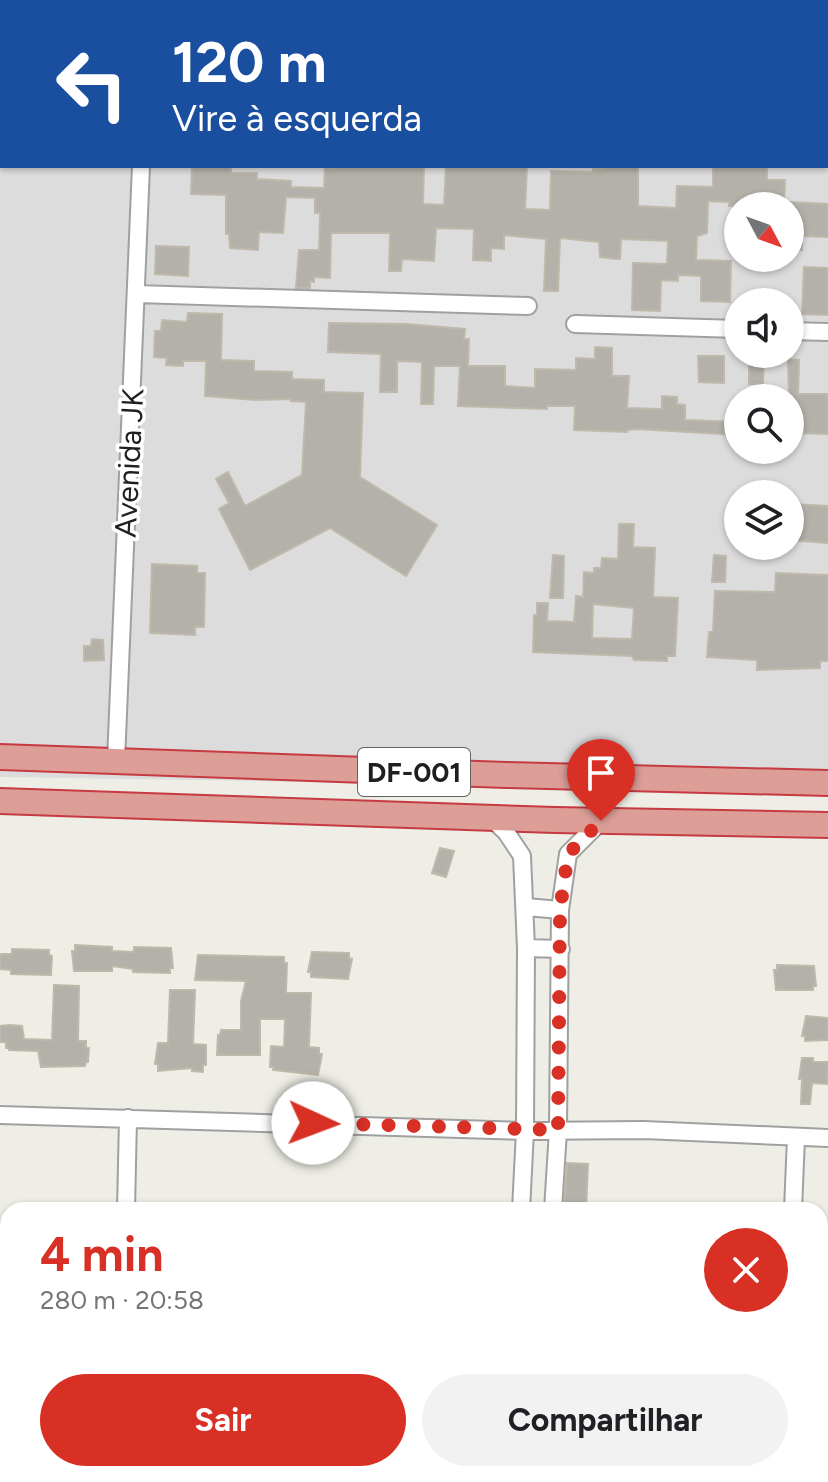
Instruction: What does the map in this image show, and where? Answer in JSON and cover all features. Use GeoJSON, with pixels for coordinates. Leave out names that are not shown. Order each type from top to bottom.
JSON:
{"type":"FeatureCollection","features":[{"type":"Feature","properties":{"kind":"highway","name":"DF-001"},"geometry":{"type":"LineString","coordinates":[[0,757],[828,783]]}},
{"type":"Feature","properties":{"kind":"highway","name":"DF-001"},"geometry":{"type":"LineString","coordinates":[[0,801],[491,818],[828,825]]}},
{"type":"Feature","properties":{"kind":"street","name":"Avenida JK"},"geometry":{"type":"LineString","coordinates":[[116,761],[141,168]]}},
{"type":"Feature","properties":{"kind":"street"},"geometry":{"type":"LineString","coordinates":[[137,294],[528,306]]}},
{"type":"Feature","properties":{"kind":"street"},"geometry":{"type":"LineString","coordinates":[[575,324],[724,329]]}},
{"type":"Feature","properties":{"kind":"street"},"geometry":{"type":"LineString","coordinates":[[804,331],[828,332]]}},
{"type":"Feature","properties":{"kind":"street"},"geometry":{"type":"LineString","coordinates":[[491,818],[506,832],[522,856],[526,948],[521,1202]]}},
{"type":"Feature","properties":{"kind":"street"},"geometry":{"type":"LineString","coordinates":[[554,1202],[558,1130],[560,910],[568,854],[601,821]]}},
{"type":"Feature","properties":{"kind":"street"},"geometry":{"type":"LineString","coordinates":[[526,907],[560,910]]}},
{"type":"Feature","properties":{"kind":"street"},"geometry":{"type":"LineString","coordinates":[[526,948],[561,949]]}},
{"type":"Feature","properties":{"kind":"street"},"geometry":{"type":"LineString","coordinates":[[0,1115],[525,1131],[644,1130],[828,1138]]}},
{"type":"Feature","properties":{"kind":"street"},"geometry":{"type":"LineString","coordinates":[[126,1202],[128,1118]]}},
{"type":"Feature","properties":{"kind":"street"},"geometry":{"type":"LineString","coordinates":[[793,1202],[796,1137]]}},
{"type":"Feature","properties":{"kind":"shaded area"},"geometry":{"type":"Polygon","coordinates":[[[0,168],[828,168],[828,790],[0,777],[0,168]]]}},
{"type":"Feature","properties":{"kind":"building"},"geometry":{"type":"Polygon","coordinates":[[[192,168],[231,168],[231,173],[257,173],[257,179],[291,181],[291,187],[324,188],[325,168],[424,168],[423,204],[444,205],[446,168],[527,168],[525,209],[550,210],[551,171],[592,172],[593,169],[638,168],[638,206],[676,208],[677,186],[713,187],[713,168],[767,168],[767,180],[785,180],[785,192],[724,192],[724,202],[708,201],[707,233],[697,236],[696,260],[724,261],[724,272],[731,272],[730,288],[724,288],[724,302],[701,301],[701,276],[678,275],[678,281],[661,280],[660,311],[632,310],[633,263],[667,264],[668,241],[621,239],[620,259],[615,259],[600,257],[599,242],[560,238],[558,291],[544,291],[546,239],[504,235],[504,249],[491,248],[491,261],[473,260],[474,229],[436,228],[434,261],[402,259],[401,271],[389,271],[390,233],[331,233],[330,278],[314,277],[310,288],[296,288],[299,250],[319,250],[320,213],[315,213],[315,198],[286,197],[283,233],[259,232],[258,250],[230,248],[229,234],[226,234],[226,195],[191,194],[192,168]]]}},
{"type":"Feature","properties":{"kind":"building"},"geometry":{"type":"Polygon","coordinates":[[[804,203],[828,204],[828,237],[804,236],[804,203]]]}},
{"type":"Feature","properties":{"kind":"building"},"geometry":{"type":"Polygon","coordinates":[[[156,246],[189,247],[188,276],[155,274],[156,246]]]}},
{"type":"Feature","properties":{"kind":"building"},"geometry":{"type":"Polygon","coordinates":[[[804,267],[828,268],[828,315],[804,314],[804,267]]]}},
{"type":"Feature","properties":{"kind":"building"},"geometry":{"type":"Polygon","coordinates":[[[188,313],[222,314],[221,360],[254,361],[254,371],[292,372],[292,379],[324,380],[324,392],[363,393],[360,477],[437,525],[406,576],[330,528],[250,570],[219,509],[229,503],[216,479],[228,472],[245,506],[302,475],[306,402],[205,396],[206,361],[183,361],[183,366],[166,365],[167,358],[154,357],[155,331],[161,331],[162,320],[187,322],[188,313]]]}},
{"type":"Feature","properties":{"kind":"building"},"geometry":{"type":"Polygon","coordinates":[[[329,323],[465,329],[464,339],[469,339],[468,366],[505,366],[505,386],[535,388],[535,369],[576,370],[576,358],[595,359],[595,347],[612,348],[612,376],[629,376],[627,408],[662,409],[662,396],[677,397],[677,404],[685,405],[685,420],[724,421],[724,434],[637,429],[627,432],[574,430],[575,406],[547,406],[547,409],[458,406],[460,366],[434,366],[433,404],[421,404],[422,362],[397,361],[397,392],[380,392],[381,354],[328,352],[329,323]]]}},
{"type":"Feature","properties":{"kind":"building"},"geometry":{"type":"Polygon","coordinates":[[[698,356],[724,356],[724,383],[699,382],[698,356]]]}},
{"type":"Feature","properties":{"kind":"building"},"geometry":{"type":"Polygon","coordinates":[[[749,368],[764,368],[763,384],[749,384],[749,368]]]}},
{"type":"Feature","properties":{"kind":"building"},"geometry":{"type":"Polygon","coordinates":[[[788,368],[799,368],[798,384],[789,384],[788,368]]]}},
{"type":"Feature","properties":{"kind":"building"},"geometry":{"type":"Polygon","coordinates":[[[804,394],[828,394],[828,434],[804,433],[804,394]]]}},
{"type":"Feature","properties":{"kind":"building"},"geometry":{"type":"Polygon","coordinates":[[[804,505],[828,506],[828,543],[804,541],[804,505]]]}},
{"type":"Feature","properties":{"kind":"building"},"geometry":{"type":"Polygon","coordinates":[[[619,524],[634,524],[633,547],[655,548],[653,597],[678,598],[675,656],[667,656],[667,661],[634,660],[632,656],[533,652],[537,603],[548,603],[547,621],[574,622],[576,596],[583,597],[584,572],[594,573],[594,568],[601,568],[602,558],[618,559],[619,524]],[[593,604],[592,638],[632,639],[634,608],[593,604]]]}},
{"type":"Feature","properties":{"kind":"building"},"geometry":{"type":"Polygon","coordinates":[[[553,555],[564,556],[563,598],[550,598],[553,555]]]}},
{"type":"Feature","properties":{"kind":"building"},"geometry":{"type":"Polygon","coordinates":[[[714,555],[724,556],[725,582],[712,582],[714,555]]]}},
{"type":"Feature","properties":{"kind":"building"},"geometry":{"type":"Polygon","coordinates":[[[152,564],[197,566],[197,573],[205,573],[204,627],[195,627],[195,635],[150,633],[152,564]]]}},
{"type":"Feature","properties":{"kind":"building"},"geometry":{"type":"Polygon","coordinates":[[[776,573],[828,575],[828,661],[820,661],[820,668],[757,670],[757,660],[707,657],[709,632],[713,632],[715,591],[775,592],[776,573]]]}},
{"type":"Feature","properties":{"kind":"building"},"geometry":{"type":"Polygon","coordinates":[[[92,639],[103,640],[104,660],[84,661],[84,646],[91,646],[92,639]]]}},
{"type":"Feature","properties":{"kind":"building"},"geometry":{"type":"Polygon","coordinates":[[[440,848],[454,851],[446,877],[432,873],[440,848]]]}},
{"type":"Feature","properties":{"kind":"building"},"geometry":{"type":"Polygon","coordinates":[[[75,945],[134,952],[134,947],[171,948],[173,968],[170,968],[170,973],[133,972],[133,969],[112,966],[112,971],[74,971],[72,951],[75,951],[75,945]]]}},
{"type":"Feature","properties":{"kind":"building"},"geometry":{"type":"Polygon","coordinates":[[[12,949],[49,950],[52,956],[51,975],[11,974],[11,970],[0,969],[0,954],[12,954],[12,949]]]}},
{"type":"Feature","properties":{"kind":"building"},"geometry":{"type":"Polygon","coordinates":[[[312,952],[349,953],[352,959],[348,979],[311,977],[311,972],[308,972],[312,952]]]}},
{"type":"Feature","properties":{"kind":"building"},"geometry":{"type":"Polygon","coordinates":[[[198,955],[284,957],[284,963],[287,963],[286,993],[311,993],[309,1047],[319,1048],[319,1054],[322,1054],[318,1075],[273,1070],[274,1067],[270,1067],[271,1046],[284,1047],[285,1019],[260,1019],[260,1055],[217,1055],[221,1030],[241,1030],[241,1001],[246,981],[195,980],[198,955]]]}},
{"type":"Feature","properties":{"kind":"building"},"geometry":{"type":"Polygon","coordinates":[[[777,965],[814,966],[816,986],[813,990],[776,990],[774,970],[777,970],[777,965]]]}},
{"type":"Feature","properties":{"kind":"building"},"geometry":{"type":"Polygon","coordinates":[[[54,985],[79,986],[78,1041],[86,1041],[86,1048],[89,1048],[85,1066],[41,1067],[38,1051],[9,1050],[6,1042],[0,1042],[0,1026],[10,1025],[22,1026],[24,1039],[52,1040],[54,985]]]}},
{"type":"Feature","properties":{"kind":"building"},"geometry":{"type":"Polygon","coordinates":[[[170,990],[195,990],[193,1044],[206,1045],[203,1072],[192,1071],[192,1068],[158,1071],[158,1064],[155,1064],[158,1043],[168,1043],[170,990]]]}},
{"type":"Feature","properties":{"kind":"building"},"geometry":{"type":"Polygon","coordinates":[[[806,1016],[828,1018],[828,1040],[805,1041],[805,1036],[802,1036],[806,1016]]]}},
{"type":"Feature","properties":{"kind":"building"},"geometry":{"type":"Polygon","coordinates":[[[802,1058],[828,1062],[827,1084],[812,1083],[810,1104],[801,1104],[802,1079],[799,1079],[802,1058]]]}},
{"type":"Feature","properties":{"kind":"building"},"geometry":{"type":"Polygon","coordinates":[[[567,1163],[588,1164],[586,1202],[565,1202],[567,1163]]]}},
{"type":"Feature","properties":{"kind":"route"},"geometry":{"type":"LineString","coordinates":[[313,1123],[558,1130],[560,910],[568,854],[601,821]]}}]}
